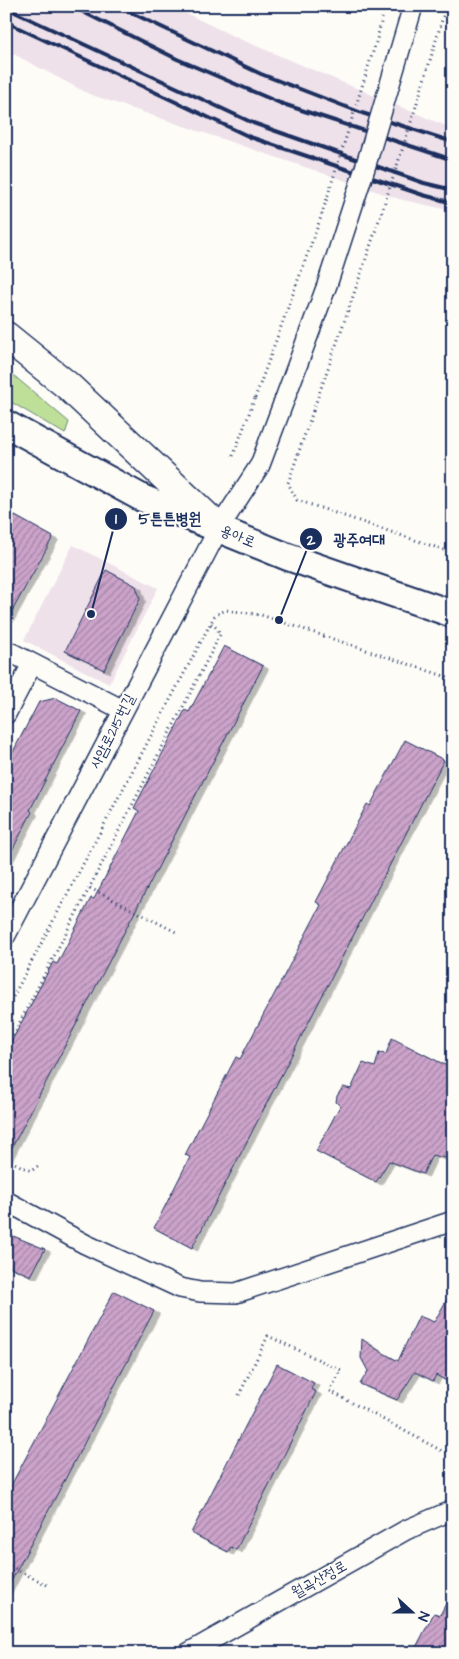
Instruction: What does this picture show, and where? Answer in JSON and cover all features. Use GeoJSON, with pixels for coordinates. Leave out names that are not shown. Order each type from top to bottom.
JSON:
{"type":"FeatureCollection","features":[{"type":"Feature","properties":{"kind":"highway"},"geometry":{"type":"LineString","coordinates":[[6,336],[68,386],[219,528]]}},
{"type":"Feature","properties":{"kind":"main road","name":"용아로"},"geometry":{"type":"LineString","coordinates":[[6,424],[142,498],[288,557],[453,614]]}},
{"type":"Feature","properties":{"kind":"street","name":"사암로215번길"},"geometry":{"type":"LineString","coordinates":[[6,935],[219,528],[260,465],[342,240],[413,6]]}},
{"type":"Feature","properties":{"kind":"street"},"geometry":{"type":"LineString","coordinates":[[6,650],[123,710]]}},
{"type":"Feature","properties":{"kind":"street"},"geometry":{"type":"LineString","coordinates":[[6,714],[32,664]]}},
{"type":"Feature","properties":{"kind":"street"},"geometry":{"type":"LineString","coordinates":[[6,1201],[85,1244],[180,1288],[200,1292],[236,1293],[453,1220]]}},
{"type":"Feature","properties":{"kind":"street","name":"월곡산정로"},"geometry":{"type":"LineString","coordinates":[[188,1653],[406,1530],[453,1510]]}},
{"type":"Feature","properties":{"kind":"path"},"geometry":{"type":"LineString","coordinates":[[233,456],[321,217],[377,39],[385,6]]}},
{"type":"Feature","properties":{"kind":"path"},"geometry":{"type":"LineString","coordinates":[[446,6],[374,234],[288,484],[297,500],[453,553]]}},
{"type":"Feature","properties":{"kind":"path"},"geometry":{"type":"LineString","coordinates":[[6,1010],[215,615],[226,610],[261,616],[453,679]]}},
{"type":"Feature","properties":{"kind":"path"},"geometry":{"type":"LineString","coordinates":[[6,1049],[220,635],[217,628],[210,623]]}},
{"type":"Feature","properties":{"kind":"path"},"geometry":{"type":"LineString","coordinates":[[90,888],[176,932]]}},
{"type":"Feature","properties":{"kind":"path"},"geometry":{"type":"LineString","coordinates":[[6,1159],[31,1171],[38,1166]]}},
{"type":"Feature","properties":{"kind":"path"},"geometry":{"type":"LineString","coordinates":[[239,1395],[268,1336],[341,1370],[330,1391],[442,1451]]}},
{"type":"Feature","properties":{"kind":"path"},"geometry":{"type":"LineString","coordinates":[[6,1564],[47,1585]]}},
{"type":"Feature","properties":{"kind":"shaded area"},"geometry":{"type":"Polygon","coordinates":[[[6,6],[171,6],[235,37],[453,129],[453,211],[399,199],[89,94],[6,50],[6,6]]]}},
{"type":"Feature","properties":{"kind":"shaded area"},"geometry":{"type":"Polygon","coordinates":[[[73,545],[158,588],[109,684],[24,640],[73,545]]]}},
{"type":"Feature","properties":{"kind":"green space"},"geometry":{"type":"Polygon","coordinates":[[[6,369],[69,422],[65,434],[6,399],[6,369]]]}},
{"type":"Feature","properties":{"kind":"building"},"geometry":{"type":"Polygon","coordinates":[[[6,511],[53,537],[6,622],[6,511]]]}},
{"type":"Feature","properties":{"kind":"building"},"geometry":{"type":"Polygon","coordinates":[[[106,570],[136,586],[140,599],[104,670],[65,651],[106,570]]]}},
{"type":"Feature","properties":{"kind":"building"},"geometry":{"type":"Polygon","coordinates":[[[224,646],[263,666],[6,1159],[6,1052],[53,962],[57,964],[91,898],[94,899],[139,811],[134,808],[185,710],[189,712],[224,646]]]}},
{"type":"Feature","properties":{"kind":"building"},"geometry":{"type":"Polygon","coordinates":[[[56,698],[81,711],[30,810],[32,812],[6,862],[6,765],[39,702],[56,698]]]}},
{"type":"Feature","properties":{"kind":"building"},"geometry":{"type":"Polygon","coordinates":[[[405,740],[444,760],[192,1248],[154,1228],[190,1157],[185,1155],[236,1057],[240,1059],[275,993],[321,905],[316,902],[367,804],[370,806],[405,740]]]}},
{"type":"Feature","properties":{"kind":"building"},"geometry":{"type":"Polygon","coordinates":[[[392,1038],[453,1069],[453,1140],[445,1158],[432,1155],[423,1174],[389,1161],[376,1182],[316,1151],[340,1106],[336,1102],[337,1096],[343,1087],[351,1089],[363,1063],[375,1067],[379,1053],[386,1054],[392,1038]]]}},
{"type":"Feature","properties":{"kind":"building"},"geometry":{"type":"Polygon","coordinates":[[[6,1233],[45,1249],[31,1276],[6,1265],[6,1233]]]}},
{"type":"Feature","properties":{"kind":"building"},"geometry":{"type":"Polygon","coordinates":[[[453,1289],[453,1372],[448,1382],[436,1375],[433,1381],[415,1372],[397,1400],[360,1384],[368,1371],[361,1358],[362,1339],[398,1361],[419,1316],[434,1322],[453,1289]]]}},
{"type":"Feature","properties":{"kind":"building"},"geometry":{"type":"Polygon","coordinates":[[[114,1291],[154,1311],[6,1591],[6,1495],[114,1291]]]}},
{"type":"Feature","properties":{"kind":"building"},"geometry":{"type":"Polygon","coordinates":[[[277,1364],[314,1383],[311,1389],[316,1392],[236,1550],[231,1547],[228,1552],[191,1533],[277,1364]]]}},
{"type":"Feature","properties":{"kind":"building"},"geometry":{"type":"Polygon","coordinates":[[[453,1590],[453,1653],[413,1653],[434,1613],[440,1615],[453,1590]]]}},
{"type":"Feature","properties":{"kind":"railway"},"geometry":{"type":"LineString","coordinates":[[71,6],[177,59],[280,103],[453,160]]}},
{"type":"Feature","properties":{"kind":"railway"},"geometry":{"type":"LineString","coordinates":[[117,6],[261,74],[362,113],[453,142]]}},
{"type":"Feature","properties":{"kind":"railway"},"geometry":{"type":"LineString","coordinates":[[6,8],[253,123],[424,183],[453,190]]}},
{"type":"Feature","properties":{"kind":"railway"},"geometry":{"type":"LineString","coordinates":[[6,22],[250,137],[423,195],[453,203]]}},
{"type":"Feature","properties":{"kind":"place","name":"5튼튼병원"},"geometry":{"type":"Point","coordinates":[91,614]}},
{"type":"Feature","properties":{"kind":"place","name":"광주여대"},"geometry":{"type":"Point","coordinates":[279,620]}}]}
